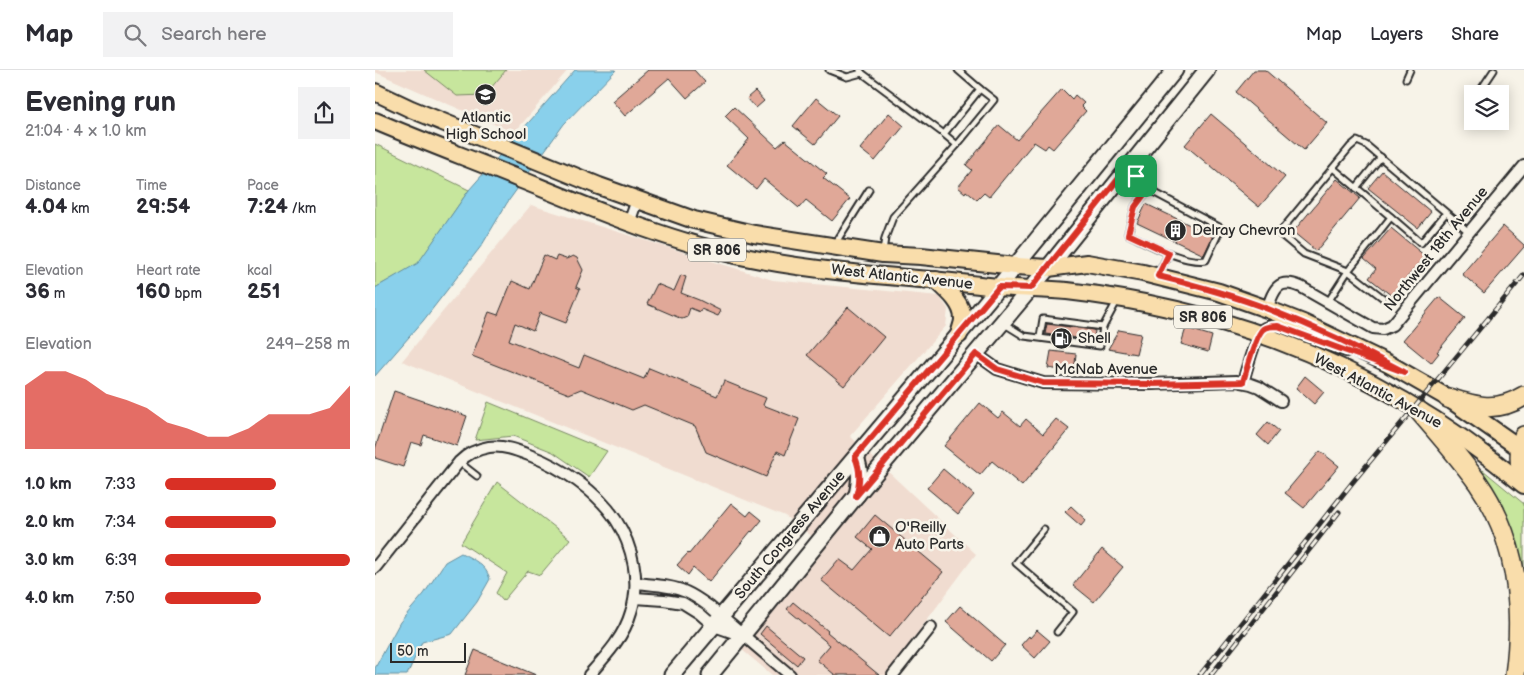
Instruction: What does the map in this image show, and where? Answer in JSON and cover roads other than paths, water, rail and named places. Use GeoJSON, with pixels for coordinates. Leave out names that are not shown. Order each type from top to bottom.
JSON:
{"type":"FeatureCollection","features":[{"type":"Feature","properties":{"kind":"highway"},"geometry":{"type":"LineString","coordinates":[[1448,398],[1476,406],[1489,407],[1507,404],[1524,396]]}},
{"type":"Feature","properties":{"kind":"highway"},"geometry":{"type":"LineString","coordinates":[[1420,412],[1477,482],[1491,505],[1507,542],[1517,581],[1520,607],[1520,643],[1515,675]]}},
{"type":"Feature","properties":{"kind":"highway"},"geometry":{"type":"LineString","coordinates":[[1523,445],[1519,459],[1524,476]]}},
{"type":"Feature","properties":{"kind":"main road","name":"South Congress Avenue"},"geometry":{"type":"LineString","coordinates":[[672,675],[999,287],[1175,70]]}},
{"type":"Feature","properties":{"kind":"main road","name":"South Congress Avenue"},"geometry":{"type":"LineString","coordinates":[[710,675],[856,496],[1048,268],[1207,70]]}},
{"type":"Feature","properties":{"kind":"main road","name":"West Atlantic Avenue"},"geometry":{"type":"LineString","coordinates":[[375,92],[411,109],[599,186],[694,220],[754,234],[883,254],[1048,268],[1087,264],[1158,276],[1219,292],[1267,308],[1329,334],[1404,372],[1523,445]]}},
{"type":"Feature","properties":{"kind":"main road","name":"West Atlantic Avenue"},"geometry":{"type":"LineString","coordinates":[[375,121],[629,223],[748,258],[845,272],[999,287],[1066,291],[1118,298],[1189,313],[1259,334],[1293,346],[1385,391],[1473,445],[1524,485]]}},
{"type":"Feature","properties":{"kind":"main road"},"geometry":{"type":"LineString","coordinates":[[936,280],[960,307],[963,319],[959,334]]}},
{"type":"Feature","properties":{"kind":"main road"},"geometry":{"type":"LineString","coordinates":[[855,457],[859,467],[860,480],[856,496]]}},
{"type":"Feature","properties":{"kind":"street","name":"Northwest 18th Avenue"},"geometry":{"type":"LineString","coordinates":[[1267,308],[1276,287],[1287,283],[1301,286],[1373,328],[1388,328],[1401,316],[1524,166]]}},
{"type":"Feature","properties":{"kind":"street"},"geometry":{"type":"LineString","coordinates":[[629,223],[637,200]]}},
{"type":"Feature","properties":{"kind":"street"},"geometry":{"type":"LineString","coordinates":[[1281,401],[1259,387],[1243,382],[1250,357],[1263,328],[1278,326],[1404,372]]}},
{"type":"Feature","properties":{"kind":"street","name":"McNab Avenue"},"geometry":{"type":"LineString","coordinates":[[976,354],[997,369],[1043,383],[1151,384],[1243,382]]}},
{"type":"Feature","properties":{"kind":"street"},"geometry":{"type":"LineString","coordinates":[[375,568],[459,462],[473,451],[489,446],[510,447],[549,462],[571,476],[595,496],[616,520],[629,547],[635,584],[635,598],[632,611],[625,628],[613,647],[589,675]]}},
{"type":"Feature","properties":{"kind":"street"},"geometry":{"type":"LineString","coordinates":[[635,584],[665,586],[686,592],[710,607],[717,621]]}},
{"type":"Feature","properties":{"kind":"street"},"geometry":{"type":"LineString","coordinates":[[635,598],[683,603],[742,636],[790,675]]}},
{"type":"Feature","properties":{"kind":"street"},"geometry":{"type":"LineString","coordinates":[[893,675],[931,627]]}},
{"type":"Feature","properties":{"kind":"lane"},"geometry":{"type":"LineString","coordinates":[[829,70],[847,77],[861,72],[957,145]]}},
{"type":"Feature","properties":{"kind":"lane"},"geometry":{"type":"LineString","coordinates":[[883,254],[885,238],[893,217],[994,100],[958,70]]}},
{"type":"Feature","properties":{"kind":"lane"},"geometry":{"type":"LineString","coordinates":[[1406,79],[1410,70]]}},
{"type":"Feature","properties":{"kind":"lane"},"geometry":{"type":"LineString","coordinates":[[1484,85],[1493,70]]}},
{"type":"Feature","properties":{"kind":"lane"},"geometry":{"type":"LineString","coordinates":[[944,134],[980,89]]}},
{"type":"Feature","properties":{"kind":"lane"},"geometry":{"type":"LineString","coordinates":[[1383,298],[1347,271],[1304,254],[1279,233],[1357,141],[1366,144],[1470,232]]}},
{"type":"Feature","properties":{"kind":"lane"},"geometry":{"type":"LineString","coordinates":[[1356,188],[1381,157]]}},
{"type":"Feature","properties":{"kind":"lane"},"geometry":{"type":"LineString","coordinates":[[1127,168],[1157,194],[1221,228],[1206,260],[1198,261],[1169,253],[1128,234],[1135,207],[1149,188]]}},
{"type":"Feature","properties":{"kind":"lane"},"geometry":{"type":"LineString","coordinates":[[1333,168],[1421,243],[1446,213]]}},
{"type":"Feature","properties":{"kind":"lane"},"geometry":{"type":"LineString","coordinates":[[833,247],[869,190]]}},
{"type":"Feature","properties":{"kind":"lane"},"geometry":{"type":"LineString","coordinates":[[1328,302],[1347,271],[1391,217]]}},
{"type":"Feature","properties":{"kind":"lane"},"geometry":{"type":"LineString","coordinates":[[1158,276],[1169,253]]}},
{"type":"Feature","properties":{"kind":"lane"},"geometry":{"type":"LineString","coordinates":[[1003,322],[1024,336],[1053,337],[1101,346],[1103,327],[1118,298]]}},
{"type":"Feature","properties":{"kind":"lane"},"geometry":{"type":"LineString","coordinates":[[1040,338],[1043,319],[1103,327]]}},
{"type":"Feature","properties":{"kind":"lane"},"geometry":{"type":"LineString","coordinates":[[459,462],[477,476]]}},
{"type":"Feature","properties":{"kind":"lane"},"geometry":{"type":"LineString","coordinates":[[1044,529],[1016,563],[1073,612],[1057,632]]}},
{"type":"Feature","properties":{"kind":"water"},"geometry":{"type":"Polygon","coordinates":[[[575,70],[616,70],[564,124],[507,203],[482,245],[423,321],[375,376],[375,288],[418,263],[469,190],[575,70]]]}},
{"type":"Feature","properties":{"kind":"water"},"geometry":{"type":"Polygon","coordinates":[[[461,553],[482,566],[490,579],[477,602],[452,634],[422,642],[407,675],[375,675],[375,668],[400,622],[424,594],[445,562],[461,553]]]}},
{"type":"Feature","properties":{"kind":"railway"},"geometry":{"type":"LineString","coordinates":[[1200,675],[1352,483],[1524,275]]}},
{"type":"Feature","properties":{"kind":"railway"},"geometry":{"type":"LineString","coordinates":[[1211,675],[1339,512]]}},
{"type":"Feature","properties":{"kind":"place","name":"Atlantic High School"},"geometry":{"type":"Point","coordinates":[486,94]}},
{"type":"Feature","properties":{"kind":"place","name":"Delray Chevron"},"geometry":{"type":"Point","coordinates":[1176,230]}},
{"type":"Feature","properties":{"kind":"place","name":"Shell"},"geometry":{"type":"Point","coordinates":[1062,338]}},
{"type":"Feature","properties":{"kind":"place","name":"O'Reilly Auto Parts"},"geometry":{"type":"Point","coordinates":[879,536]}}]}
